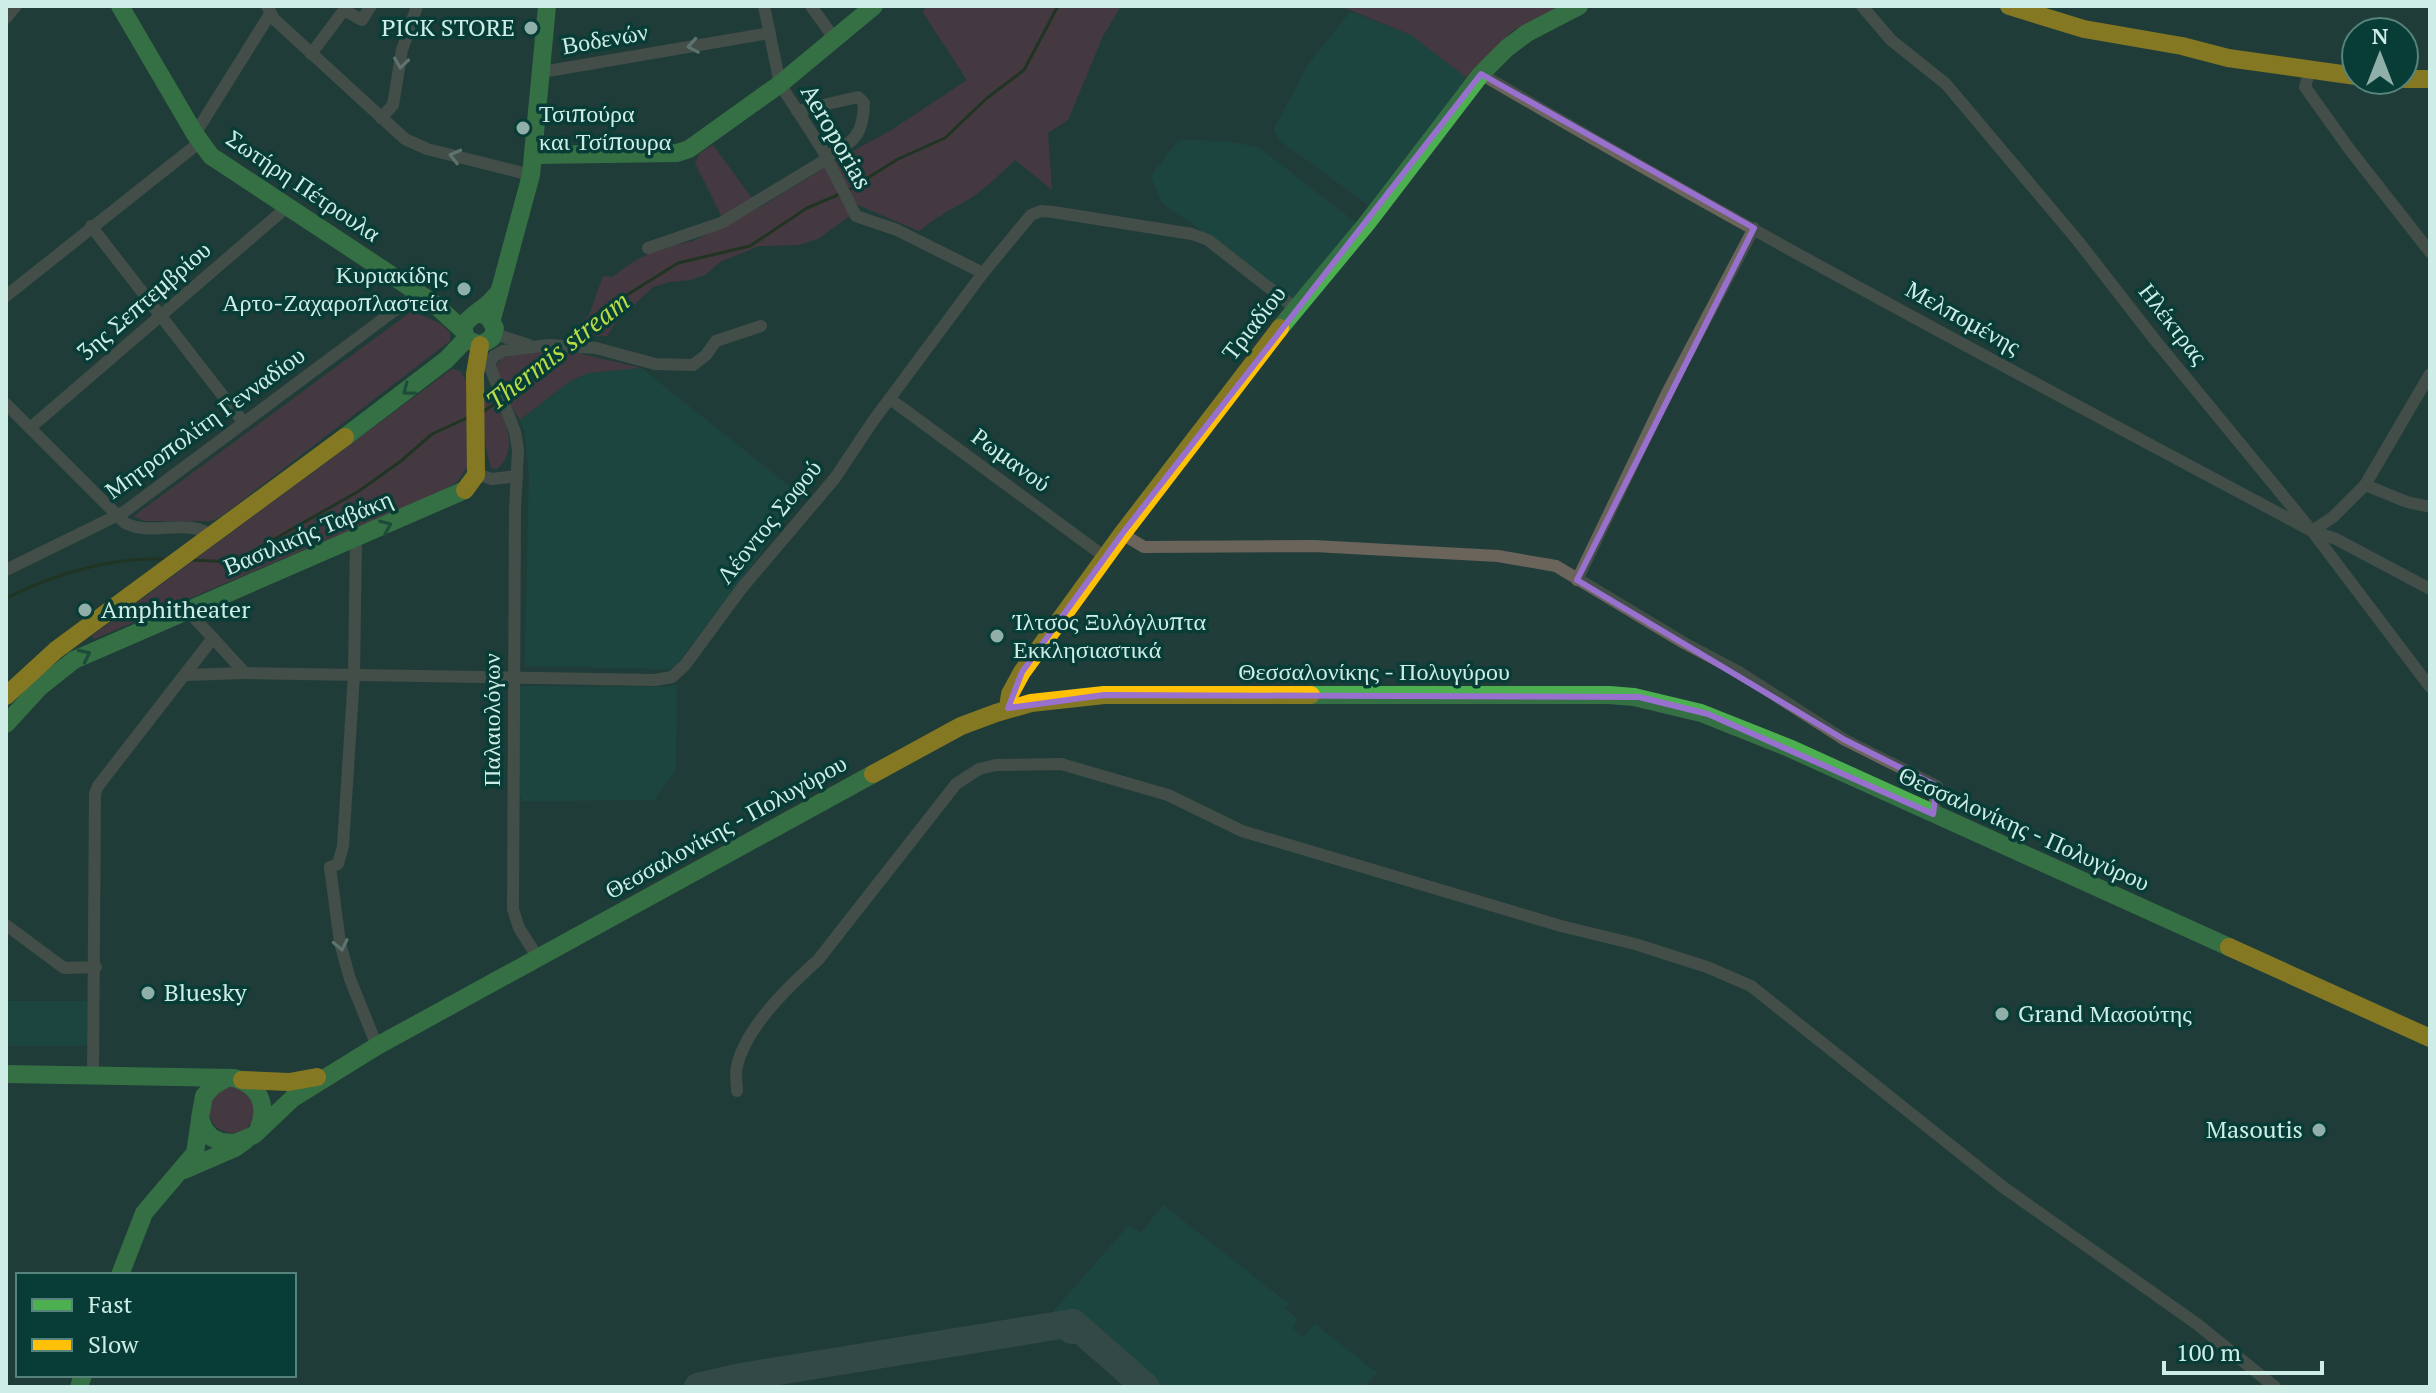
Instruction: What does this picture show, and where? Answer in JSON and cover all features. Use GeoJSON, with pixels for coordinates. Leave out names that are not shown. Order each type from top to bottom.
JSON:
{"type":"FeatureCollection","features":[{"type":"Feature","properties":{"kind":"main road","name":"Σωτήρη Πέτρουλα"},"geometry":{"type":"LineString","coordinates":[[120,6],[197,138],[217,161],[480,331]]}},
{"type":"Feature","properties":{"kind":"main road"},"geometry":{"type":"LineString","coordinates":[[476,474],[475,374],[480,331],[500,289],[531,175],[547,6]]}},
{"type":"Feature","properties":{"kind":"main road"},"geometry":{"type":"LineString","coordinates":[[533,155],[677,153],[697,144],[780,84],[874,6]]}},
{"type":"Feature","properties":{"kind":"main road","name":"Τριαδίου"},"geometry":{"type":"LineString","coordinates":[[1008,708],[1010,694],[1022,672],[1122,534],[1295,308],[1367,223],[1481,74],[1518,39],[1579,6]]}},
{"type":"Feature","properties":{"kind":"main road"},"geometry":{"type":"LineString","coordinates":[[2009,6],[2096,31],[2182,46],[2228,58],[2340,74]]}},
{"type":"Feature","properties":{"kind":"main road","name":"Βασιλικής Ταβάκη"},"geometry":{"type":"LineString","coordinates":[[6,724],[56,650],[430,373],[480,331]]}},
{"type":"Feature","properties":{"kind":"main road","name":"Βασιλικής Ταβάκη"},"geometry":{"type":"LineString","coordinates":[[6,696],[74,660],[461,492],[471,484],[476,474]]}},
{"type":"Feature","properties":{"kind":"main road","name":"Θεσσαλονίκης - Πολυγύρου"},"geometry":{"type":"LineString","coordinates":[[184,1170],[235,1148],[288,1101],[377,1046],[961,726],[1008,708],[1104,695],[1639,697],[1665,701],[1708,714],[1789,748],[2430,1038]]}},
{"type":"Feature","properties":{"kind":"main road","name":"Θεσσαλονίκης - Πολυγύρου"},"geometry":{"type":"LineString","coordinates":[[6,1074],[94,1070],[271,1084],[300,1082],[340,1070]]}},
{"type":"Feature","properties":{"kind":"main road"},"geometry":{"type":"LineString","coordinates":[[121,1273],[144,1213],[184,1170],[195,1153],[199,1117],[203,1095],[216,1082],[232,1079],[255,1088],[264,1112],[252,1134],[236,1143],[218,1141],[204,1128],[199,1117],[196,1103],[189,1093],[159,1075]]}},
{"type":"Feature","properties":{"kind":"street"},"geometry":{"type":"LineString","coordinates":[[6,18],[16,6]]}},
{"type":"Feature","properties":{"kind":"street"},"geometry":{"type":"LineString","coordinates":[[311,54],[344,10],[362,20],[371,6]]}},
{"type":"Feature","properties":{"kind":"street"},"geometry":{"type":"LineString","coordinates":[[381,118],[393,105],[402,50],[417,6]]}},
{"type":"Feature","properties":{"kind":"street"},"geometry":{"type":"LineString","coordinates":[[764,6],[780,84]]}},
{"type":"Feature","properties":{"kind":"street"},"geometry":{"type":"LineString","coordinates":[[811,6],[834,38]]}},
{"type":"Feature","properties":{"kind":"street","name":"Ηλέκτρας"},"geometry":{"type":"LineString","coordinates":[[1862,6],[1891,40],[1946,84],[2110,279],[2155,340],[2312,531],[2430,687]]}},
{"type":"Feature","properties":{"kind":"street"},"geometry":{"type":"LineString","coordinates":[[6,296],[197,138],[269,10],[311,54],[405,139],[427,149],[531,175]]}},
{"type":"Feature","properties":{"kind":"street","name":"Βοδενών"},"geometry":{"type":"LineString","coordinates":[[542,72],[770,33]]}},
{"type":"Feature","properties":{"kind":"street"},"geometry":{"type":"LineString","coordinates":[[2310,69],[2305,87],[2430,252]]}},
{"type":"Feature","properties":{"kind":"street","name":"Μελπομένης"},"geometry":{"type":"LineString","coordinates":[[1481,74],[1599,143],[2088,412],[2312,531],[2336,539],[2430,589]]}},
{"type":"Feature","properties":{"kind":"street","name":"Aeroporias"},"geometry":{"type":"LineString","coordinates":[[780,84],[827,158],[856,216],[897,230],[983,273]]}},
{"type":"Feature","properties":{"kind":"street"},"geometry":{"type":"LineString","coordinates":[[648,248],[721,223],[827,158],[855,138],[862,126],[864,103],[858,97],[797,111]]}},
{"type":"Feature","properties":{"kind":"street","name":"3ης Σεπτεμβρίου"},"geometry":{"type":"LineString","coordinates":[[30,428],[287,207]]}},
{"type":"Feature","properties":{"kind":"street","name":"Λέοντος Σοφού"},"geometry":{"type":"LineString","coordinates":[[186,675],[245,673],[655,680],[672,677],[685,665],[741,589],[835,478],[983,273],[1031,215],[1041,211],[1192,234],[1208,240],[1295,308]]}},
{"type":"Feature","properties":{"kind":"street"},"geometry":{"type":"LineString","coordinates":[[91,226],[244,423]]}},
{"type":"Feature","properties":{"kind":"street"},"geometry":{"type":"LineString","coordinates":[[1577,580],[1668,391],[1754,228]]}},
{"type":"Feature","properties":{"kind":"street","name":"Μητροπολίτη Γενναδίου"},"geometry":{"type":"LineString","coordinates":[[6,570],[117,516],[244,423],[425,298]]}},
{"type":"Feature","properties":{"kind":"street"},"geometry":{"type":"LineString","coordinates":[[480,331],[510,349],[574,346],[596,348],[655,364],[693,365],[706,355],[716,341],[761,326]]}},
{"type":"Feature","properties":{"kind":"street"},"geometry":{"type":"LineString","coordinates":[[480,331],[535,347]]}},
{"type":"Feature","properties":{"kind":"street","name":"Παλαιολόγων"},"geometry":{"type":"LineString","coordinates":[[480,331],[498,391],[515,432],[518,450],[513,909],[519,928],[538,958]]}},
{"type":"Feature","properties":{"kind":"street"},"geometry":{"type":"LineString","coordinates":[[2312,531],[2333,517],[2365,485],[2430,374]]}},
{"type":"Feature","properties":{"kind":"street","name":"Ρωμανού"},"geometry":{"type":"LineString","coordinates":[[890,399],[1105,557]]}},
{"type":"Feature","properties":{"kind":"street"},"geometry":{"type":"LineString","coordinates":[[6,404],[117,516],[136,527],[195,528],[206,541]]}},
{"type":"Feature","properties":{"kind":"street"},"geometry":{"type":"LineString","coordinates":[[476,474],[492,479],[517,476]]}},
{"type":"Feature","properties":{"kind":"street"},"geometry":{"type":"LineString","coordinates":[[2365,485],[2407,502],[2430,507]]}},
{"type":"Feature","properties":{"kind":"street"},"geometry":{"type":"LineString","coordinates":[[1122,534],[1144,547],[1314,546],[1498,556],[1556,566],[1684,643],[1739,672],[1845,740],[1937,786],[1933,814]]}},
{"type":"Feature","properties":{"kind":"street"},"geometry":{"type":"LineString","coordinates":[[356,538],[354,675],[343,846],[338,864],[330,867],[340,943],[350,979],[377,1046]]}},
{"type":"Feature","properties":{"kind":"street"},"geometry":{"type":"LineString","coordinates":[[187,610],[245,673]]}},
{"type":"Feature","properties":{"kind":"street"},"geometry":{"type":"LineString","coordinates":[[6,1065],[94,1070],[95,794],[98,786],[213,638]]}},
{"type":"Feature","properties":{"kind":"street"},"geometry":{"type":"LineString","coordinates":[[737,1091],[737,1067],[745,1044],[790,985],[818,960],[956,784],[979,769],[996,765],[1061,764],[1168,795],[1242,831],[1561,926],[1635,944],[1707,967],[1751,986],[2003,1187],[2197,1324],[2275,1387]]}},
{"type":"Feature","properties":{"kind":"street"},"geometry":{"type":"LineString","coordinates":[[6,925],[64,968],[96,967]]}},
{"type":"Feature","properties":{"kind":"highlighted area"},"geometry":{"type":"Polygon","coordinates":[[[1481,74],[1754,228],[1577,580],[1845,740],[1937,786],[1933,814],[1708,714],[1639,697],[1104,695],[1008,708],[1022,672],[1122,534],[1481,74]]]}},
{"type":"Feature","properties":{"kind":"shaded area"},"geometry":{"type":"Polygon","coordinates":[[[928,6],[1121,6],[1103,36],[1068,120],[1048,133],[1052,190],[1015,160],[979,192],[919,231],[853,203],[835,161],[890,131],[967,80],[922,11],[928,6]]]}},
{"type":"Feature","properties":{"kind":"shaded area"},"geometry":{"type":"Polygon","coordinates":[[[1340,6],[1560,6],[1512,31],[1467,78],[1411,35],[1340,6]]]}},
{"type":"Feature","properties":{"kind":"shaded area"},"geometry":{"type":"Polygon","coordinates":[[[1350,12],[1411,35],[1467,78],[1368,205],[1278,139],[1274,129],[1308,65],[1350,12]]]}},
{"type":"Feature","properties":{"kind":"shaded area"},"geometry":{"type":"Polygon","coordinates":[[[1179,140],[1223,141],[1258,147],[1355,222],[1293,301],[1162,204],[1151,176],[1179,140]]]}},
{"type":"Feature","properties":{"kind":"shaded area"},"geometry":{"type":"Polygon","coordinates":[[[713,145],[759,208],[826,167],[851,215],[818,239],[798,245],[759,246],[720,262],[705,275],[653,287],[616,322],[607,336],[571,334],[589,315],[603,276],[612,277],[658,249],[693,241],[726,225],[695,163],[700,153],[713,145]]]}},
{"type":"Feature","properties":{"kind":"shaded area"},"geometry":{"type":"Polygon","coordinates":[[[412,311],[441,324],[450,333],[450,341],[223,515],[212,521],[144,521],[134,516],[412,311]]]}},
{"type":"Feature","properties":{"kind":"shaded area"},"geometry":{"type":"Polygon","coordinates":[[[537,350],[578,353],[641,368],[588,373],[570,381],[520,420],[505,396],[496,366],[502,358],[537,350]]]}},
{"type":"Feature","properties":{"kind":"shaded area"},"geometry":{"type":"Polygon","coordinates":[[[641,368],[803,497],[677,664],[669,669],[525,666],[529,478],[525,433],[520,420],[571,381],[588,373],[641,368]]]}},
{"type":"Feature","properties":{"kind":"shaded area"},"geometry":{"type":"Polygon","coordinates":[[[452,369],[460,371],[468,384],[467,467],[457,482],[438,493],[94,639],[92,636],[452,369]]]}},
{"type":"Feature","properties":{"kind":"shaded area"},"geometry":{"type":"Polygon","coordinates":[[[488,390],[504,419],[509,440],[508,451],[497,469],[491,468],[484,428],[483,407],[488,390]]]}},
{"type":"Feature","properties":{"kind":"shaded area"},"geometry":{"type":"Polygon","coordinates":[[[677,685],[676,770],[654,800],[522,801],[518,785],[519,686],[677,685]]]}},
{"type":"Feature","properties":{"kind":"shaded area"},"geometry":{"type":"Polygon","coordinates":[[[6,1001],[87,1001],[87,1046],[6,1046],[6,1001]]]}},
{"type":"Feature","properties":{"kind":"shaded area"},"geometry":{"type":"Polygon","coordinates":[[[232,1087],[248,1094],[255,1110],[248,1126],[232,1133],[216,1126],[209,1110],[216,1094],[232,1087]]]}},
{"type":"Feature","properties":{"kind":"shaded area"},"geometry":{"type":"Polygon","coordinates":[[[1163,1205],[1289,1304],[1285,1308],[1298,1320],[1292,1328],[1303,1337],[1315,1324],[1377,1373],[1364,1387],[1136,1387],[1051,1314],[1129,1225],[1141,1233],[1163,1205]]]}},
{"type":"Feature","properties":{"kind":"waterway","name":"Thermis stream"},"geometry":{"type":"LineString","coordinates":[[847,191],[898,159],[945,138],[987,98],[1024,70],[1058,6]]}},
{"type":"Feature","properties":{"kind":"waterway","name":"Thermis stream"},"geometry":{"type":"LineString","coordinates":[[565,341],[598,313],[678,263],[750,246],[807,208],[840,194]]}},
{"type":"Feature","properties":{"kind":"waterway","name":"Thermis stream"},"geometry":{"type":"LineString","coordinates":[[506,395],[556,349]]}},
{"type":"Feature","properties":{"kind":"waterway","name":"Thermis stream"},"geometry":{"type":"LineString","coordinates":[[484,411],[500,400]]}},
{"type":"Feature","properties":{"kind":"waterway","name":"Thermis stream"},"geometry":{"type":"LineString","coordinates":[[191,560],[234,562],[359,491],[432,434],[469,417]]}},
{"type":"Feature","properties":{"kind":"waterway","name":"Thermis stream"},"geometry":{"type":"LineString","coordinates":[[6,598],[84,569],[126,561],[168,559]]}},
{"type":"Feature","properties":{"kind":"taxiway"},"geometry":{"type":"LineString","coordinates":[[1073,1323],[1146,1387]]}},
{"type":"Feature","properties":{"kind":"taxiway"},"geometry":{"type":"LineString","coordinates":[[698,1387],[741,1377],[1073,1323],[1072,1330]]}},
{"type":"Feature","properties":{"kind":"traffic: fast"},"geometry":{"type":"LineString","coordinates":[[120,6],[211,156],[432,302],[463,330]]}},
{"type":"Feature","properties":{"kind":"traffic: fast"},"geometry":{"type":"LineString","coordinates":[[492,319],[531,175],[547,6]]}},
{"type":"Feature","properties":{"kind":"traffic: fast"},"geometry":{"type":"LineString","coordinates":[[533,155],[677,153],[689,149],[780,84],[874,6]]}},
{"type":"Feature","properties":{"kind":"traffic: fast"},"geometry":{"type":"LineString","coordinates":[[1280,328],[1367,223],[1481,74],[1527,33],[1579,6]]}},
{"type":"Feature","properties":{"kind":"traffic: fast"},"geometry":{"type":"LineString","coordinates":[[476,313],[488,316],[495,328],[492,338],[480,345],[466,339],[463,326],[475,314],[480,310],[488,304],[496,295]]}},
{"type":"Feature","properties":{"kind":"traffic: fast"},"geometry":{"type":"LineString","coordinates":[[345,437],[446,360],[466,339]]}},
{"type":"Feature","properties":{"kind":"traffic: fast"},"geometry":{"type":"LineString","coordinates":[[6,724],[40,687],[74,660],[465,490]]}},
{"type":"Feature","properties":{"kind":"traffic: fast"},"geometry":{"type":"LineString","coordinates":[[1311,695],[1609,695],[1634,697],[1701,713],[1789,748],[2229,947]]}},
{"type":"Feature","properties":{"kind":"traffic: fast"},"geometry":{"type":"LineString","coordinates":[[225,1079],[204,1096],[200,1118],[211,1137],[221,1142],[235,1143],[254,1135],[293,1098],[377,1046],[873,774]]}},
{"type":"Feature","properties":{"kind":"traffic: fast"},"geometry":{"type":"LineString","coordinates":[[6,1074],[234,1078],[250,1085],[259,1097],[262,1103],[259,1128]]}},
{"type":"Feature","properties":{"kind":"traffic: fast"},"geometry":{"type":"LineString","coordinates":[[121,1273],[144,1213],[195,1153],[200,1120]]}},
{"type":"Feature","properties":{"kind":"traffic: fast"},"geometry":{"type":"LineString","coordinates":[[184,1170],[245,1141]]}},
{"type":"Feature","properties":{"kind":"traffic: fast"},"geometry":{"type":"LineString","coordinates":[[79,1387],[82,1377]]}},
{"type":"Feature","properties":{"kind":"traffic: slow"},"geometry":{"type":"LineString","coordinates":[[2009,6],[2084,29],[2182,46],[2228,58],[2340,74]]}},
{"type":"Feature","properties":{"kind":"traffic: slow"},"geometry":{"type":"LineString","coordinates":[[2420,79],[2430,79]]}},
{"type":"Feature","properties":{"kind":"traffic: slow"},"geometry":{"type":"LineString","coordinates":[[1008,708],[1010,694],[1022,672],[1122,534],[1280,328]]}},
{"type":"Feature","properties":{"kind":"traffic: slow"},"geometry":{"type":"LineString","coordinates":[[465,490],[476,475],[475,374],[480,345]]}},
{"type":"Feature","properties":{"kind":"traffic: slow"},"geometry":{"type":"LineString","coordinates":[[6,696],[56,650],[345,437]]}},
{"type":"Feature","properties":{"kind":"traffic: slow"},"geometry":{"type":"LineString","coordinates":[[873,774],[961,726],[1031,703],[1104,695],[1311,695]]}},
{"type":"Feature","properties":{"kind":"traffic: slow"},"geometry":{"type":"LineString","coordinates":[[2229,947],[2430,1038]]}},
{"type":"Feature","properties":{"kind":"traffic: slow"},"geometry":{"type":"LineString","coordinates":[[242,1080],[289,1082],[317,1077]]}},
{"type":"Feature","properties":{"kind":"place","name":"PICK STORE"},"geometry":{"type":"Point","coordinates":[531,28]}},
{"type":"Feature","properties":{"kind":"place","name":"Τσιπούρα και Τσίπουρα"},"geometry":{"type":"Point","coordinates":[523,128]}},
{"type":"Feature","properties":{"kind":"place","name":"Κυριακίδης Αρτο-Ζαχαροπλαστεία"},"geometry":{"type":"Point","coordinates":[464,289]}},
{"type":"Feature","properties":{"kind":"place","name":"Amphitheater"},"geometry":{"type":"Point","coordinates":[85,610]}},
{"type":"Feature","properties":{"kind":"place","name":"Ίλτσος Ξυλόγλυπτα Εκκλησιαστικά"},"geometry":{"type":"Point","coordinates":[997,636]}},
{"type":"Feature","properties":{"kind":"place","name":"Bluesky"},"geometry":{"type":"Point","coordinates":[148,993]}},
{"type":"Feature","properties":{"kind":"place","name":"Grand Μασούτης"},"geometry":{"type":"Point","coordinates":[2002,1014]}},
{"type":"Feature","properties":{"kind":"place","name":"Masoutis"},"geometry":{"type":"Point","coordinates":[2319,1130]}}]}
